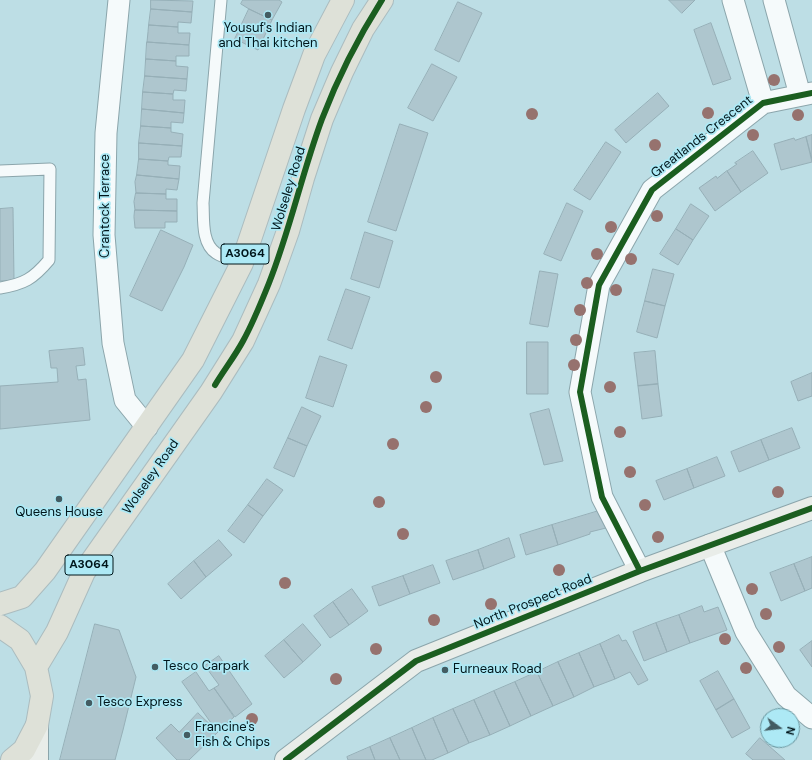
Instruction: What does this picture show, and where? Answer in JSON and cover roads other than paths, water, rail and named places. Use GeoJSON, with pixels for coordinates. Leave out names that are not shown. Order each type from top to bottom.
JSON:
{"type":"FeatureCollection","features":[{"type":"Feature","properties":{"kind":"main road","name":"Wolseley Road"},"geometry":{"type":"LineString","coordinates":[[0,604],[22,597],[45,572],[193,360],[242,263],[310,66],[317,49],[343,0]]}},
{"type":"Feature","properties":{"kind":"main road","name":"Wolseley Road"},"geometry":{"type":"LineString","coordinates":[[36,667],[57,632],[84,572],[211,392],[243,341],[269,284],[288,230],[322,119],[339,77],[363,29],[382,0]]}},
{"type":"Feature","properties":{"kind":"main road"},"geometry":{"type":"LineString","coordinates":[[0,626],[20,640],[36,667],[42,696],[38,725],[24,750],[12,760]]}},
{"type":"Feature","properties":{"kind":"street","name":"Crantock Terrace"},"geometry":{"type":"LineString","coordinates":[[119,0],[106,133],[104,235],[113,343],[125,400],[147,427]]}},
{"type":"Feature","properties":{"kind":"street"},"geometry":{"type":"LineString","coordinates":[[733,0],[763,103]]}},
{"type":"Feature","properties":{"kind":"street"},"geometry":{"type":"LineString","coordinates":[[774,0],[806,94]]}},
{"type":"Feature","properties":{"kind":"street","name":"Greatlands Crescent"},"geometry":{"type":"LineString","coordinates":[[640,571],[602,497],[580,392],[599,285],[652,190],[763,103],[806,94]]}},
{"type":"Feature","properties":{"kind":"street","name":"North Prospect Road"},"geometry":{"type":"LineString","coordinates":[[286,760],[416,662],[640,571],[812,508]]}},
{"type":"Feature","properties":{"kind":"street"},"geometry":{"type":"LineString","coordinates":[[710,545],[746,632],[786,696],[812,718]]}},
{"type":"Feature","properties":{"kind":"street"},"geometry":{"type":"LineString","coordinates":[[37,760],[38,725]]}},
{"type":"Feature","properties":{"kind":"lane"},"geometry":{"type":"LineString","coordinates":[[221,0],[203,203],[205,234],[208,244],[215,252],[242,263]]}},
{"type":"Feature","properties":{"kind":"lane"},"geometry":{"type":"LineString","coordinates":[[0,170],[50,169],[50,260],[40,272],[21,284],[0,288]]}},
{"type":"Feature","properties":{"kind":"place","name":"Yousuf's Indian and Thai kitchen"},"geometry":{"type":"Point","coordinates":[268,15]}},
{"type":"Feature","properties":{"kind":"place","name":"Queens House"},"geometry":{"type":"Point","coordinates":[59,499]}},
{"type":"Feature","properties":{"kind":"place","name":"Tesco Carpark"},"geometry":{"type":"Point","coordinates":[155,667]}},
{"type":"Feature","properties":{"kind":"place","name":"Furneaux Road"},"geometry":{"type":"Point","coordinates":[445,670]}},
{"type":"Feature","properties":{"kind":"place","name":"Tesco Express"},"geometry":{"type":"Point","coordinates":[89,703]}},
{"type":"Feature","properties":{"kind":"place","name":"Francine's Fish & Chips"},"geometry":{"type":"Point","coordinates":[187,735]}}]}
